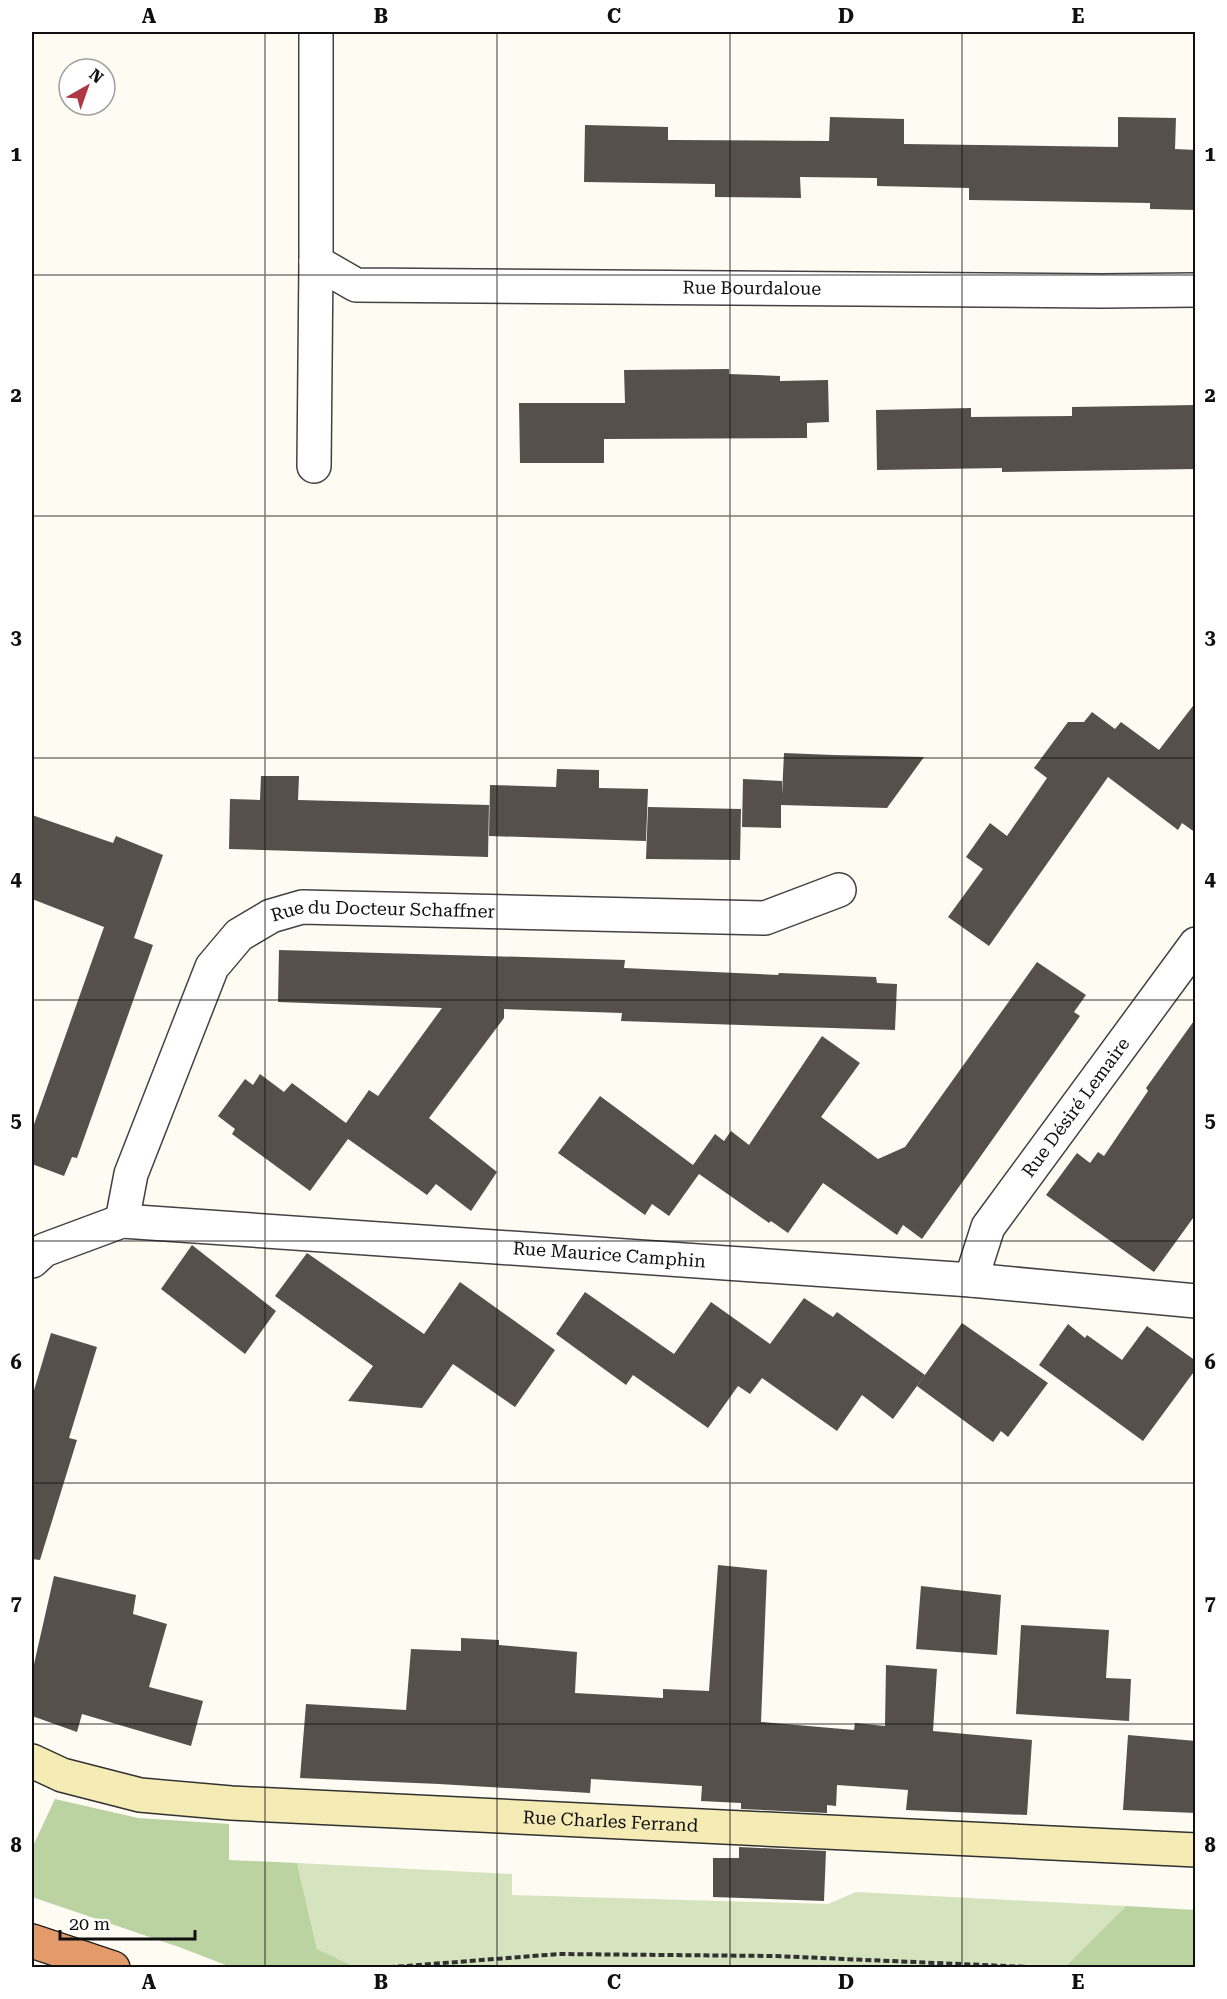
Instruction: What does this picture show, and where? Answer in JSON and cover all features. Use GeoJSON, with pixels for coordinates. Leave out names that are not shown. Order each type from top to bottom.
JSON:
{"type":"FeatureCollection","features":[{"type":"Feature","properties":{"kind":"highway"},"geometry":{"type":"LineString","coordinates":[[32,1941],[113,1968]]}},
{"type":"Feature","properties":{"kind":"street"},"geometry":{"type":"LineString","coordinates":[[314,466],[316,32]]}},
{"type":"Feature","properties":{"kind":"street","name":"Rue Bourdaloue"},"geometry":{"type":"LineString","coordinates":[[316,262],[356,285],[1196,290]]}},
{"type":"Feature","properties":{"kind":"street","name":"Rue du Docteur Schaffner"},"geometry":{"type":"LineString","coordinates":[[122,1221],[131,1174],[212,967],[239,935],[271,916],[302,907],[765,918],[839,890]]}},
{"type":"Feature","properties":{"kind":"street","name":"Rue Désiré Lemaire"},"geometry":{"type":"LineString","coordinates":[[971,1280],[988,1227],[1196,944]]}},
{"type":"Feature","properties":{"kind":"street","name":"Rue Maurice Camphin"},"geometry":{"type":"LineString","coordinates":[[32,1261],[44,1250],[122,1221],[971,1280],[1196,1301]]}},
{"type":"Feature","properties":{"kind":"street","name":"Rue Charles Ferrand"},"geometry":{"type":"LineString","coordinates":[[32,1761],[62,1775],[140,1795],[231,1803],[1196,1850]]}},
{"type":"Feature","properties":{"kind":"path"},"geometry":{"type":"LineString","coordinates":[[380,1968],[559,1954],[775,1956],[1052,1968]]}},
{"type":"Feature","properties":{"kind":"green space"},"geometry":{"type":"Polygon","coordinates":[[[55,1799],[138,1818],[229,1824],[229,1860],[297,1863],[317,1949],[355,1967],[231,1967],[32,1897],[32,1848],[55,1799]]]}},
{"type":"Feature","properties":{"kind":"green space"},"geometry":{"type":"Polygon","coordinates":[[[297,1863],[512,1874],[512,1895],[828,1904],[856,1892],[1126,1906],[1065,1967],[355,1967],[317,1949],[297,1863]]]}},
{"type":"Feature","properties":{"kind":"green space"},"geometry":{"type":"Polygon","coordinates":[[[1126,1906],[1195,1910],[1195,1967],[1065,1967],[1126,1906]]]}},
{"type":"Feature","properties":{"kind":"building"},"geometry":{"type":"Polygon","coordinates":[[[830,117],[904,119],[904,144],[1118,147],[1118,117],[1176,118],[1175,149],[1196,150],[1196,210],[1150,209],[1150,203],[969,200],[969,188],[877,186],[877,178],[800,177],[801,198],[715,197],[715,184],[584,182],[585,125],[668,127],[668,140],[829,141],[830,117]]]}},
{"type":"Feature","properties":{"kind":"building"},"geometry":{"type":"Polygon","coordinates":[[[729,369],[729,374],[780,376],[780,381],[828,380],[829,422],[807,423],[807,438],[604,439],[604,463],[520,463],[519,403],[625,403],[624,370],[729,369]]]}},
{"type":"Feature","properties":{"kind":"building"},"geometry":{"type":"Polygon","coordinates":[[[1196,405],[1196,469],[1002,472],[1002,468],[877,470],[876,410],[971,408],[971,417],[1072,416],[1072,407],[1196,405]]]}},
{"type":"Feature","properties":{"kind":"building"},"geometry":{"type":"Polygon","coordinates":[[[1196,702],[1196,833],[1182,823],[1178,830],[1108,777],[989,946],[948,917],[983,869],[966,857],[990,823],[1007,836],[1047,778],[1034,768],[1068,722],[1084,722],[1092,712],[1115,729],[1121,722],[1159,750],[1196,702]]]}},
{"type":"Feature","properties":{"kind":"building"},"geometry":{"type":"Polygon","coordinates":[[[784,753],[924,757],[887,808],[781,805],[781,828],[742,827],[743,779],[782,781],[782,795],[784,753]]]}},
{"type":"Feature","properties":{"kind":"building"},"geometry":{"type":"Polygon","coordinates":[[[557,769],[599,770],[599,788],[648,789],[646,841],[489,836],[490,785],[556,787],[557,769]]]}},
{"type":"Feature","properties":{"kind":"building"},"geometry":{"type":"Polygon","coordinates":[[[261,776],[299,776],[298,800],[489,805],[488,857],[229,849],[230,799],[260,800],[261,776]]]}},
{"type":"Feature","properties":{"kind":"building"},"geometry":{"type":"Polygon","coordinates":[[[648,807],[741,809],[740,860],[646,859],[648,807]]]}},
{"type":"Feature","properties":{"kind":"building"},"geometry":{"type":"Polygon","coordinates":[[[32,815],[113,843],[116,836],[163,855],[134,938],[153,945],[77,1158],[72,1157],[64,1176],[32,1164],[32,1130],[104,927],[32,899],[32,815]]]}},
{"type":"Feature","properties":{"kind":"building"},"geometry":{"type":"Polygon","coordinates":[[[279,950],[625,960],[624,968],[876,977],[877,983],[897,984],[895,1030],[621,1021],[622,1013],[504,1009],[504,1018],[429,1118],[497,1172],[471,1211],[436,1184],[427,1195],[348,1139],[310,1191],[232,1134],[235,1129],[218,1116],[245,1079],[253,1085],[260,1074],[284,1092],[292,1083],[346,1123],[369,1090],[378,1096],[442,1008],[278,1002],[279,950]]]}},
{"type":"Feature","properties":{"kind":"building"},"geometry":{"type":"Polygon","coordinates":[[[1037,962],[1086,995],[1074,1012],[1080,1016],[922,1239],[903,1225],[897,1235],[823,1183],[788,1233],[771,1221],[769,1223],[699,1174],[669,1216],[652,1204],[645,1215],[558,1153],[600,1096],[693,1165],[715,1134],[724,1141],[731,1131],[749,1145],[822,1036],[860,1063],[821,1117],[878,1159],[905,1147],[1037,962]]]}},
{"type":"Feature","properties":{"kind":"building"},"geometry":{"type":"Polygon","coordinates":[[[1196,1018],[1196,1214],[1154,1272],[1046,1195],[1077,1153],[1090,1163],[1098,1152],[1104,1156],[1148,1091],[1146,1088],[1196,1018]]]}},
{"type":"Feature","properties":{"kind":"building"},"geometry":{"type":"Polygon","coordinates":[[[192,1245],[276,1311],[245,1354],[161,1289],[192,1245]]]}},
{"type":"Feature","properties":{"kind":"building"},"geometry":{"type":"Polygon","coordinates":[[[307,1253],[424,1334],[460,1282],[555,1350],[515,1407],[453,1364],[422,1408],[348,1401],[373,1366],[275,1296],[307,1253]]]}},
{"type":"Feature","properties":{"kind":"building"},"geometry":{"type":"Polygon","coordinates":[[[585,1292],[674,1354],[711,1302],[770,1344],[804,1298],[833,1317],[837,1312],[925,1375],[893,1419],[862,1395],[837,1431],[762,1378],[750,1394],[738,1386],[708,1428],[633,1375],[626,1385],[556,1334],[585,1292]]]}},
{"type":"Feature","properties":{"kind":"building"},"geometry":{"type":"Polygon","coordinates":[[[962,1323],[1048,1383],[1008,1437],[1001,1431],[993,1442],[917,1386],[962,1323]]]}},
{"type":"Feature","properties":{"kind":"building"},"geometry":{"type":"Polygon","coordinates":[[[1068,1324],[1085,1338],[1087,1335],[1122,1360],[1147,1326],[1196,1361],[1196,1369],[1143,1441],[1039,1365],[1068,1324]]]}},
{"type":"Feature","properties":{"kind":"building"},"geometry":{"type":"Polygon","coordinates":[[[51,1333],[97,1347],[69,1438],[77,1440],[40,1560],[32,1559],[32,1397],[51,1333]]]}},
{"type":"Feature","properties":{"kind":"building"},"geometry":{"type":"Polygon","coordinates":[[[718,1565],[767,1570],[761,1722],[854,1730],[855,1723],[885,1726],[886,1665],[937,1669],[933,1731],[1032,1740],[1027,1815],[906,1810],[908,1790],[837,1785],[836,1806],[827,1805],[827,1813],[741,1809],[741,1803],[701,1801],[702,1786],[591,1779],[590,1793],[300,1778],[306,1704],[406,1710],[411,1649],[461,1651],[461,1638],[499,1640],[499,1645],[577,1652],[575,1693],[663,1698],[663,1689],[709,1691],[718,1565]]]}},
{"type":"Feature","properties":{"kind":"building"},"geometry":{"type":"Polygon","coordinates":[[[54,1576],[136,1595],[133,1614],[167,1624],[149,1687],[203,1701],[191,1746],[82,1714],[77,1732],[32,1716],[32,1673],[54,1576]]]}},
{"type":"Feature","properties":{"kind":"building"},"geometry":{"type":"Polygon","coordinates":[[[921,1586],[1001,1595],[997,1655],[916,1649],[921,1586]]]}},
{"type":"Feature","properties":{"kind":"building"},"geometry":{"type":"Polygon","coordinates":[[[1021,1625],[1109,1630],[1106,1678],[1131,1679],[1129,1721],[1016,1714],[1021,1625]]]}},
{"type":"Feature","properties":{"kind":"building"},"geometry":{"type":"Polygon","coordinates":[[[1128,1735],[1196,1741],[1196,1813],[1123,1810],[1128,1735]]]}},
{"type":"Feature","properties":{"kind":"building"},"geometry":{"type":"Polygon","coordinates":[[[739,1847],[826,1851],[824,1901],[713,1897],[713,1858],[739,1858],[739,1847]]]}}]}
